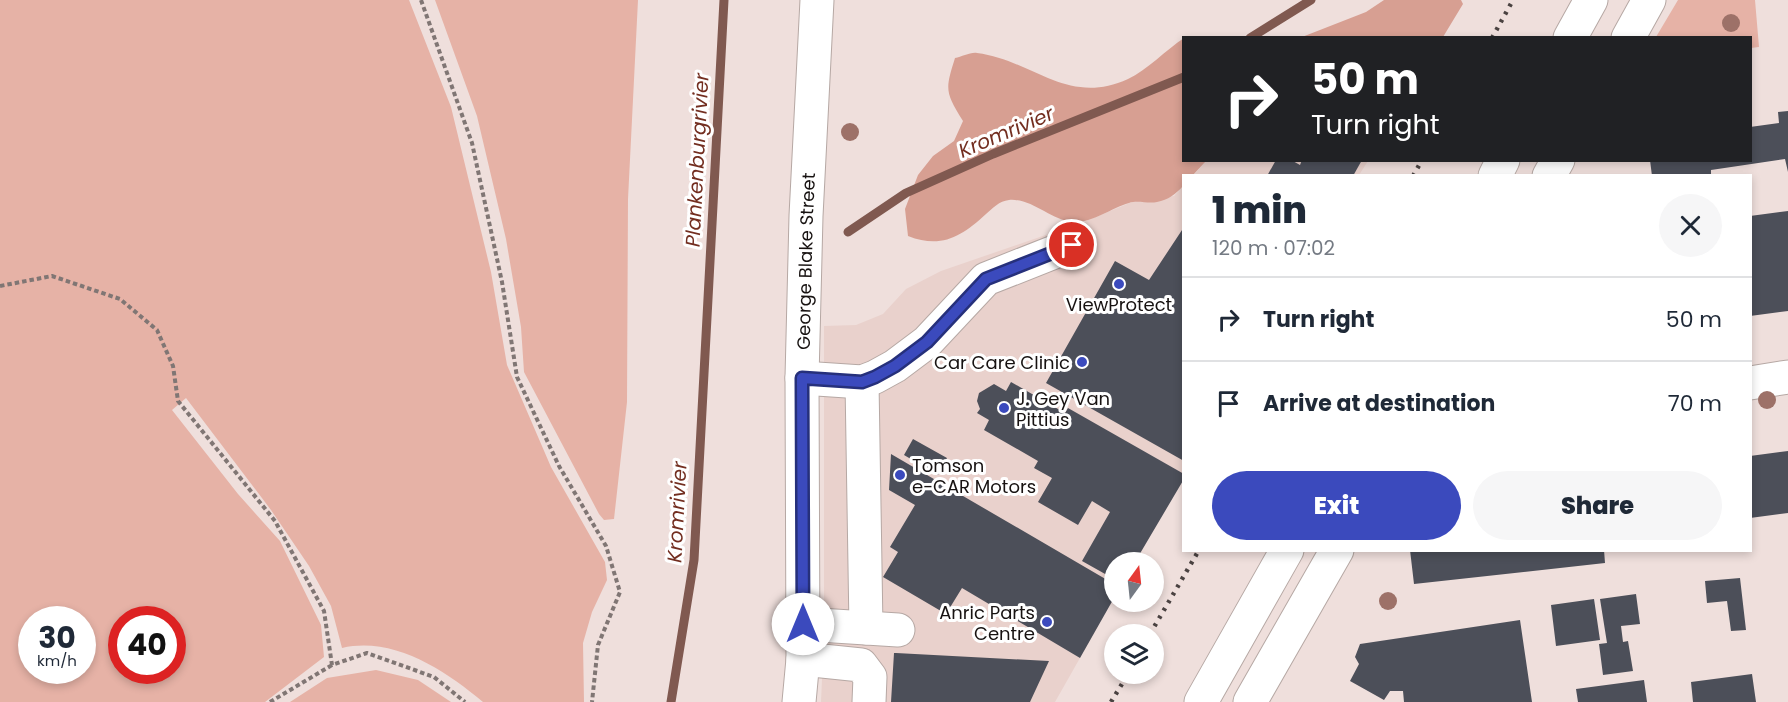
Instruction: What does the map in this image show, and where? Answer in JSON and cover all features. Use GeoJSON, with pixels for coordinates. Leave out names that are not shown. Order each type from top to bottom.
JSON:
{"type":"FeatureCollection","features":[{"type":"Feature","properties":{"kind":"street","name":"George Blake Street"},"geometry":{"type":"LineString","coordinates":[[799,702],[803,659],[802,378],[806,216],[817,0]]}},
{"type":"Feature","properties":{"kind":"street"},"geometry":{"type":"LineString","coordinates":[[1571,36],[1591,0]]}},
{"type":"Feature","properties":{"kind":"street"},"geometry":{"type":"LineString","coordinates":[[1629,36],[1649,0]]}},
{"type":"Feature","properties":{"kind":"street"},"geometry":{"type":"LineString","coordinates":[[802,378],[862,382],[895,366],[927,342],[986,279],[1072,245]]}},
{"type":"Feature","properties":{"kind":"street"},"geometry":{"type":"LineString","coordinates":[[1752,382],[1788,377]]}},
{"type":"Feature","properties":{"kind":"street"},"geometry":{"type":"LineString","coordinates":[[803,624],[882,629],[862,382]]}},
{"type":"Feature","properties":{"kind":"street"},"geometry":{"type":"LineString","coordinates":[[1201,702],[1286,552]]}},
{"type":"Feature","properties":{"kind":"street"},"geometry":{"type":"LineString","coordinates":[[1250,702],[1336,552]]}},
{"type":"Feature","properties":{"kind":"street"},"geometry":{"type":"LineString","coordinates":[[803,659],[861,664],[870,677],[869,702]]}},
{"type":"Feature","properties":{"kind":"path"},"geometry":{"type":"LineString","coordinates":[[421,0],[472,144],[502,282],[517,377],[559,466],[606,546],[620,592],[598,645],[592,702]]}},
{"type":"Feature","properties":{"kind":"path"},"geometry":{"type":"LineString","coordinates":[[0,286],[52,276],[120,298],[157,330],[173,366],[178,401],[275,521],[324,611],[332,664]]}},
{"type":"Feature","properties":{"kind":"path"},"geometry":{"type":"LineString","coordinates":[[270,702],[332,664],[367,653],[434,677],[465,702]]}},
{"type":"Feature","properties":{"kind":"shaded area"},"geometry":{"type":"Polygon","coordinates":[[[0,0],[409,0],[451,107],[491,272],[507,365],[551,467],[605,562],[607,580],[592,612],[583,643],[584,702],[483,702],[452,678],[417,658],[399,651],[361,646],[342,648],[331,606],[309,566],[271,510],[186,398],[172,410],[238,494],[280,541],[321,625],[324,657],[265,702],[0,702],[0,0]]]}},
{"type":"Feature","properties":{"kind":"shaded area"},"geometry":{"type":"Polygon","coordinates":[[[435,0],[638,0],[628,199],[627,402],[614,519],[604,520],[599,514],[524,372],[521,327],[506,239],[477,116],[435,0]]]}},
{"type":"Feature","properties":{"kind":"shaded area"},"geometry":{"type":"Polygon","coordinates":[[[1384,0],[1461,0],[1463,4],[1444,36],[1305,36],[1366,12],[1384,0]]]}},
{"type":"Feature","properties":{"kind":"shaded area"},"geometry":{"type":"Polygon","coordinates":[[[1678,0],[1755,0],[1759,47],[1752,48],[1752,36],[1657,36],[1678,0]]]}},
{"type":"Feature","properties":{"kind":"shaded area"},"geometry":{"type":"Polygon","coordinates":[[[1182,40],[1182,162],[1205,162],[1194,174],[1182,174],[1182,187],[1175,194],[1157,202],[1122,205],[1095,218],[1080,222],[1065,220],[1025,202],[1009,200],[999,203],[968,229],[950,238],[931,241],[908,236],[905,209],[918,175],[933,156],[954,141],[963,121],[948,91],[955,58],[972,53],[997,57],[1068,85],[1087,88],[1106,86],[1128,79],[1182,40]]]}},
{"type":"Feature","properties":{"kind":"shaded area"},"geometry":{"type":"Polygon","coordinates":[[[1205,162],[1367,162],[1360,174],[1195,174],[1205,162]]]}},
{"type":"Feature","properties":{"kind":"shaded area"},"geometry":{"type":"Polygon","coordinates":[[[1182,187],[1182,481],[1141,552],[1104,552],[1104,612],[1106,612],[1055,702],[821,702],[824,632],[824,326],[856,325],[883,314],[906,289],[941,271],[1086,221],[1132,202],[1174,196],[1182,187]]]}},
{"type":"Feature","properties":{"kind":"shaded area"},"geometry":{"type":"Polygon","coordinates":[[[376,670],[418,680],[451,702],[290,702],[327,678],[376,670]]]}},
{"type":"Feature","properties":{"kind":"building"},"geometry":{"type":"Polygon","coordinates":[[[1788,111],[1788,172],[1785,159],[1711,170],[1711,174],[1652,174],[1650,162],[1752,162],[1752,127],[1779,123],[1778,112],[1788,111]]]}},
{"type":"Feature","properties":{"kind":"building"},"geometry":{"type":"Polygon","coordinates":[[[1275,162],[1295,162],[1300,165],[1301,162],[1361,162],[1354,174],[1268,174],[1275,162]]]}},
{"type":"Feature","properties":{"kind":"building"},"geometry":{"type":"Polygon","coordinates":[[[1788,211],[1788,311],[1752,316],[1752,216],[1788,211]]]}},
{"type":"Feature","properties":{"kind":"building"},"geometry":{"type":"Polygon","coordinates":[[[1182,230],[1182,460],[1046,383],[1115,261],[1149,280],[1182,230]]]}},
{"type":"Feature","properties":{"kind":"building"},"geometry":{"type":"Polygon","coordinates":[[[1011,382],[1065,413],[1068,408],[1182,473],[1182,482],[1141,552],[1104,552],[1104,573],[1082,561],[1110,512],[1092,501],[1078,525],[1038,502],[1052,478],[1034,468],[1038,461],[984,430],[989,420],[977,413],[980,409],[977,401],[979,393],[994,384],[1006,391],[1011,382]]]}},
{"type":"Feature","properties":{"kind":"building"},"geometry":{"type":"Polygon","coordinates":[[[913,439],[947,458],[938,475],[904,455],[913,439]]]}},
{"type":"Feature","properties":{"kind":"building"},"geometry":{"type":"Polygon","coordinates":[[[1788,451],[1788,513],[1752,518],[1752,456],[1788,451]]]}},
{"type":"Feature","properties":{"kind":"building"},"geometry":{"type":"Polygon","coordinates":[[[891,454],[1104,578],[1104,612],[1106,612],[1080,658],[962,588],[946,614],[883,577],[898,552],[890,547],[915,505],[889,490],[891,454]]]}},
{"type":"Feature","properties":{"kind":"building"},"geometry":{"type":"Polygon","coordinates":[[[1410,552],[1604,552],[1605,563],[1414,584],[1410,552]]]}},
{"type":"Feature","properties":{"kind":"building"},"geometry":{"type":"Polygon","coordinates":[[[1740,578],[1746,630],[1731,631],[1727,601],[1707,603],[1705,581],[1740,578]]]}},
{"type":"Feature","properties":{"kind":"building"},"geometry":{"type":"Polygon","coordinates":[[[1636,594],[1640,624],[1621,626],[1623,642],[1628,641],[1633,671],[1603,675],[1599,644],[1607,643],[1600,599],[1636,594]]]}},
{"type":"Feature","properties":{"kind":"building"},"geometry":{"type":"Polygon","coordinates":[[[1594,599],[1600,640],[1556,646],[1551,605],[1594,599]]]}},
{"type":"Feature","properties":{"kind":"building"},"geometry":{"type":"Polygon","coordinates":[[[1520,620],[1532,702],[1404,702],[1403,691],[1390,691],[1384,700],[1350,681],[1359,664],[1355,657],[1360,644],[1520,620]]]}},
{"type":"Feature","properties":{"kind":"building"},"geometry":{"type":"Polygon","coordinates":[[[894,653],[1049,661],[1030,702],[891,702],[894,653]]]}},
{"type":"Feature","properties":{"kind":"building"},"geometry":{"type":"Polygon","coordinates":[[[1752,674],[1756,702],[1693,702],[1691,682],[1752,674]]]}},
{"type":"Feature","properties":{"kind":"building"},"geometry":{"type":"Polygon","coordinates":[[[1644,680],[1647,702],[1578,702],[1576,689],[1644,680]]]}},
{"type":"Feature","properties":{"kind":"waterway","name":"Kromrivier"},"geometry":{"type":"LineString","coordinates":[[671,702],[694,560],[724,0]]}},
{"type":"Feature","properties":{"kind":"waterway","name":"Kromrivier"},"geometry":{"type":"LineString","coordinates":[[1253,36],[1311,0]]}},
{"type":"Feature","properties":{"kind":"waterway","name":"Kromrivier"},"geometry":{"type":"LineString","coordinates":[[848,232],[906,193],[993,154],[1182,78]]}},
{"type":"Feature","properties":{"kind":"railway"},"geometry":{"type":"LineString","coordinates":[[1493,36],[1513,0]]}},
{"type":"Feature","properties":{"kind":"railway"},"geometry":{"type":"LineString","coordinates":[[1414,174],[1421,162]]}},
{"type":"Feature","properties":{"kind":"railway"},"geometry":{"type":"LineString","coordinates":[[1156,624],[1198,552]]}},
{"type":"Feature","properties":{"kind":"railway"},"geometry":{"type":"LineString","coordinates":[[1111,702],[1122,684]]}},
{"type":"Feature","properties":{"kind":"place","name":"ViewProtect"},"geometry":{"type":"Point","coordinates":[1119,284]}},
{"type":"Feature","properties":{"kind":"place","name":"Car Care Clinic"},"geometry":{"type":"Point","coordinates":[1082,362]}},
{"type":"Feature","properties":{"kind":"place","name":"J. Gey Van Pittius"},"geometry":{"type":"Point","coordinates":[1004,408]}},
{"type":"Feature","properties":{"kind":"place","name":"Tomson e-CAR Motors"},"geometry":{"type":"Point","coordinates":[900,475]}},
{"type":"Feature","properties":{"kind":"place","name":"Anric Parts Centre"},"geometry":{"type":"Point","coordinates":[1047,622]}},
{"type":"Feature","properties":{"kind":"route"},"geometry":{"type":"LineString","coordinates":[[803,624],[802,378],[862,382],[875,377],[895,366],[927,342],[986,279],[1072,245]]}},
{"type":"Feature","properties":{"kind":"water label","name":"Plankenburgrivier"},"geometry":{"type":"Point","coordinates":[697,160]}}]}
